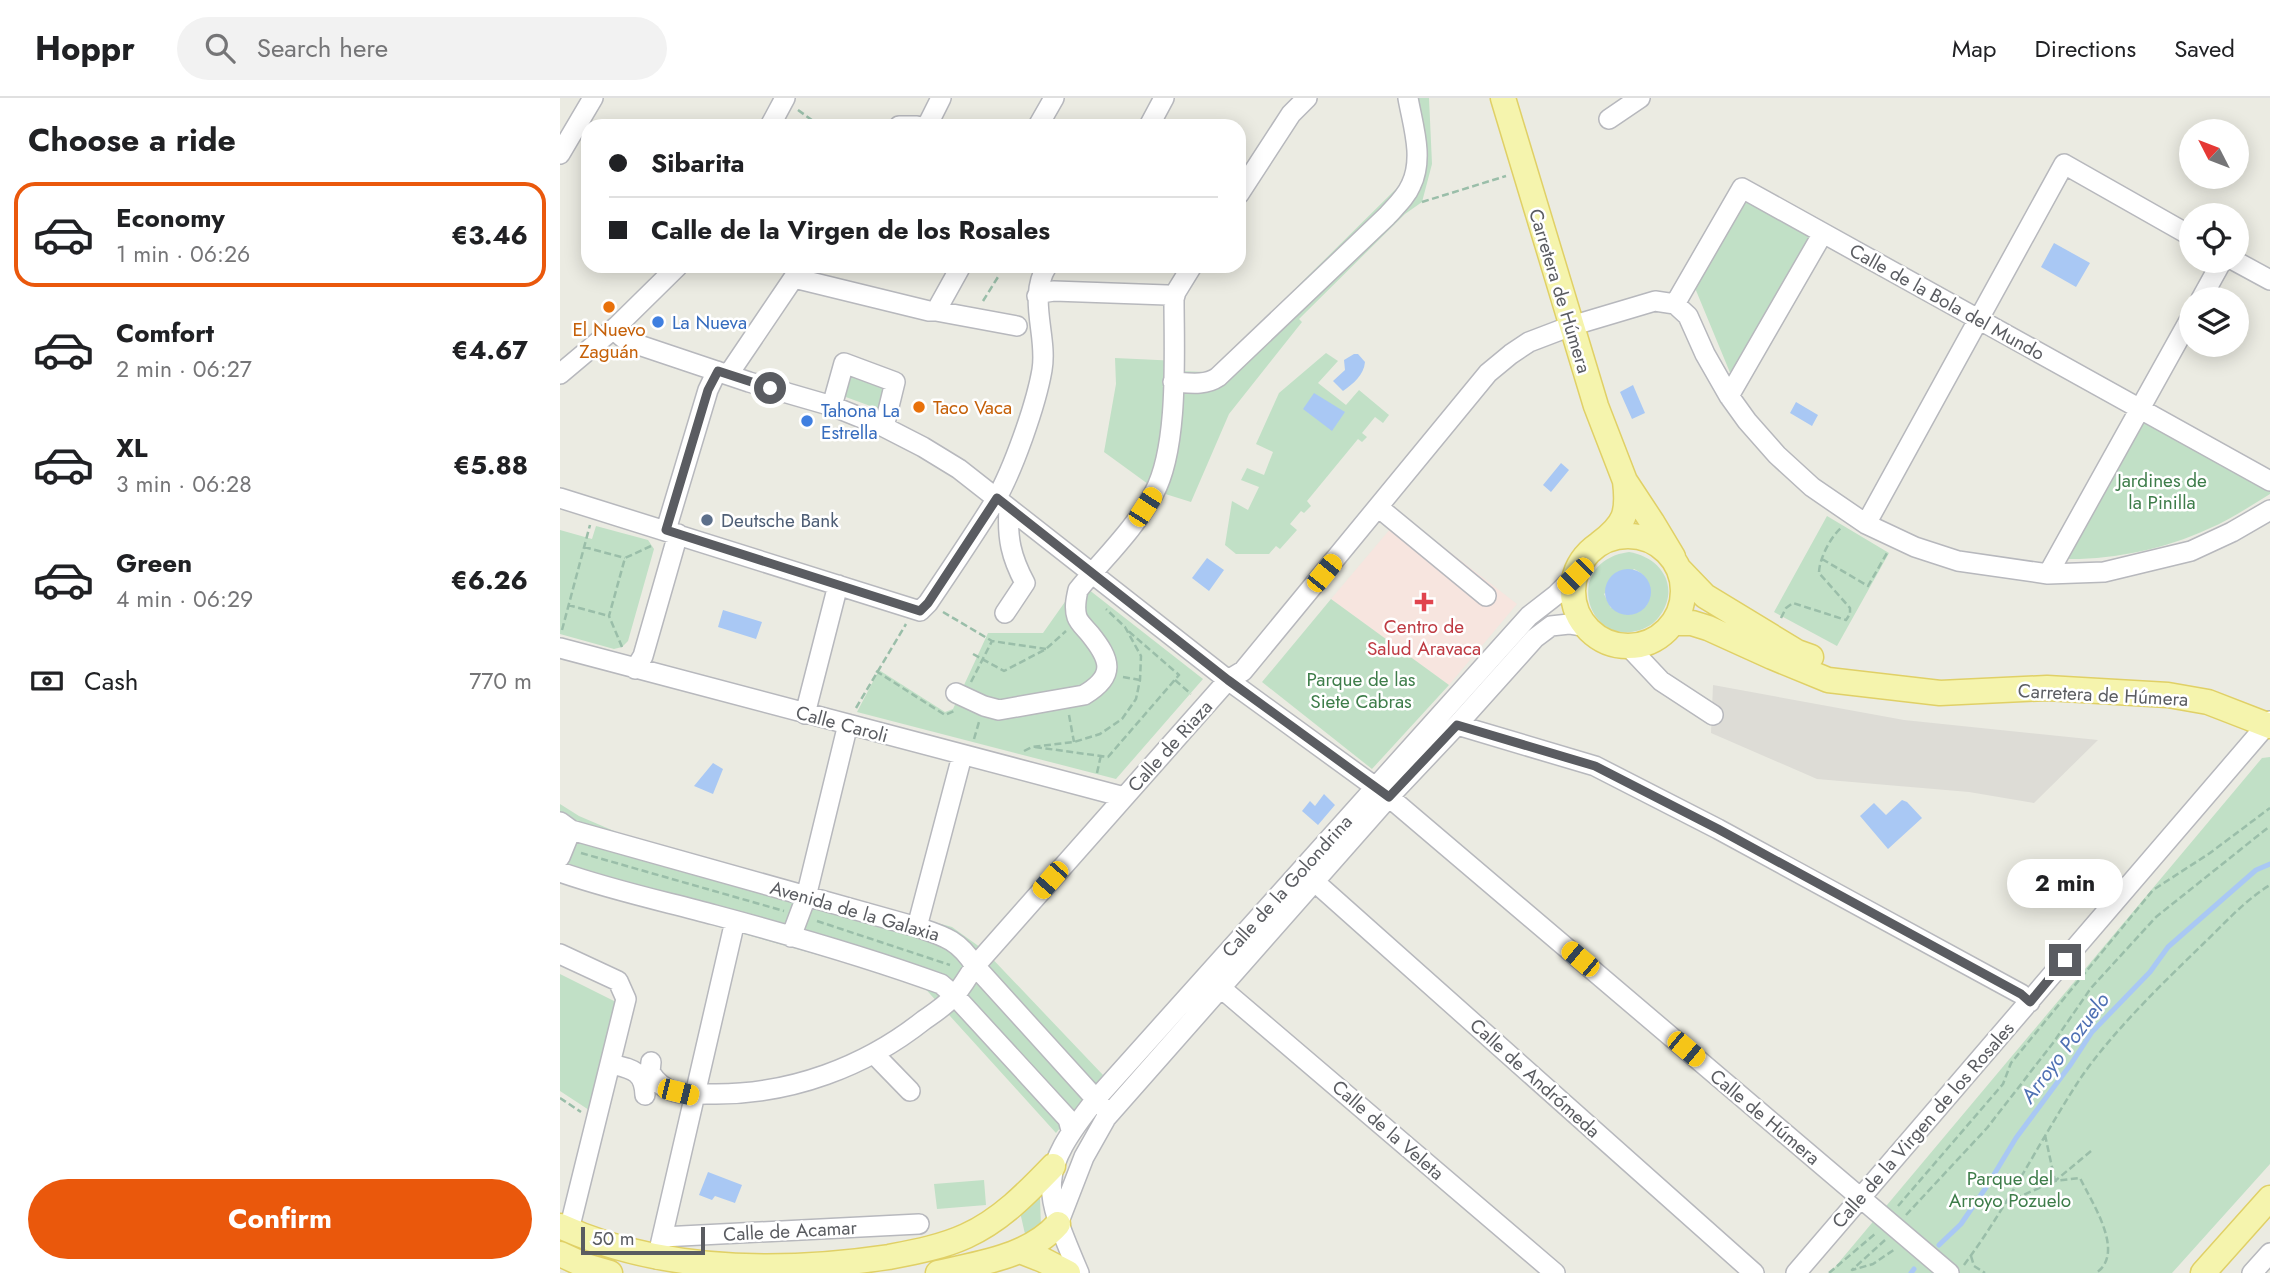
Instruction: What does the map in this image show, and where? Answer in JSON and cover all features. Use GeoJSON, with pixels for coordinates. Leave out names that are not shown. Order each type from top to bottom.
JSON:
{"type":"FeatureCollection","features":[{"type":"Feature","properties":{"kind":"main road","name":"Carretera de Húmera"},"geometry":{"type":"LineString","coordinates":[[1503,98],[1596,406],[1625,481],[1676,564],[1704,596],[1797,652],[1890,688]]}},
{"type":"Feature","properties":{"kind":"main road","name":"Carretera de Húmera"},"geometry":{"type":"LineString","coordinates":[[1600,543],[1618,530],[1623,519],[1627,499],[1625,481]]}},
{"type":"Feature","properties":{"kind":"main road"},"geometry":{"type":"LineString","coordinates":[[1615,537],[1639,537],[1661,546],[1676,564],[1683,583],[1683,597],[1680,611],[1661,635],[1645,643],[1628,646],[1613,644],[1598,637],[1579,616],[1573,590],[1575,576],[1589,552],[1600,543],[1615,537]]}},
{"type":"Feature","properties":{"kind":"main road","name":"Carretera de Húmera"},"geometry":{"type":"LineString","coordinates":[[1673,623],[1692,623],[1708,628],[1828,680],[1940,693],[2047,688],[2168,695],[2208,702],[2269,724]]}},
{"type":"Feature","properties":{"kind":"main road","name":"Calle de Acamar"},"geometry":{"type":"LineString","coordinates":[[564,1228],[608,1246],[659,1248],[736,1269],[853,1264],[943,1245],[967,1236],[1009,1209],[1046,1180]]}},
{"type":"Feature","properties":{"kind":"main road"},"geometry":{"type":"LineString","coordinates":[[2203,1273],[2270,1198]]}},
{"type":"Feature","properties":{"kind":"main road"},"geometry":{"type":"LineString","coordinates":[[938,1273],[1020,1251],[1046,1236],[1060,1220]]}},
{"type":"Feature","properties":{"kind":"main road"},"geometry":{"type":"LineString","coordinates":[[1020,1251],[1043,1259],[1068,1273]]}},
{"type":"Feature","properties":{"kind":"main road"},"geometry":{"type":"LineString","coordinates":[[560,1254],[610,1273]]}},
{"type":"Feature","properties":{"kind":"street"},"geometry":{"type":"LineString","coordinates":[[560,154],[593,98]]}},
{"type":"Feature","properties":{"kind":"street"},"geometry":{"type":"LineString","coordinates":[[928,119],[941,98]]}},
{"type":"Feature","properties":{"kind":"street"},"geometry":{"type":"LineString","coordinates":[[1042,119],[1054,98]]}},
{"type":"Feature","properties":{"kind":"street"},"geometry":{"type":"LineString","coordinates":[[1153,119],[1164,98]]}},
{"type":"Feature","properties":{"kind":"street"},"geometry":{"type":"LineString","coordinates":[[1173,382],[1203,383],[1219,377],[1387,216],[1406,194],[1416,173],[1418,150],[1408,98]]}},
{"type":"Feature","properties":{"kind":"street"},"geometry":{"type":"LineString","coordinates":[[1609,118],[1640,98]]}},
{"type":"Feature","properties":{"kind":"street"},"geometry":{"type":"LineString","coordinates":[[774,119],[785,99]]}},
{"type":"Feature","properties":{"kind":"street"},"geometry":{"type":"LineString","coordinates":[[1246,183],[1290,114],[1305,99]]}},
{"type":"Feature","properties":{"kind":"street"},"geometry":{"type":"LineString","coordinates":[[1860,520],[1978,319],[2064,164],[2179,229]]}},
{"type":"Feature","properties":{"kind":"street","name":"Calle de la Bola del Mundo"},"geometry":{"type":"LineString","coordinates":[[1675,304],[1742,188],[2270,481]]}},
{"type":"Feature","properties":{"kind":"street"},"geometry":{"type":"LineString","coordinates":[[1729,396],[1824,233]]}},
{"type":"Feature","properties":{"kind":"street"},"geometry":{"type":"LineString","coordinates":[[2249,269],[2270,280]]}},
{"type":"Feature","properties":{"kind":"street"},"geometry":{"type":"LineString","coordinates":[[560,374],[617,326],[671,273]]}},
{"type":"Feature","properties":{"kind":"street"},"geometry":{"type":"LineString","coordinates":[[632,662],[643,656],[665,536],[708,390],[797,273]]}},
{"type":"Feature","properties":{"kind":"street"},"geometry":{"type":"LineString","coordinates":[[801,273],[929,312],[936,311],[1017,327]]}},
{"type":"Feature","properties":{"kind":"street"},"geometry":{"type":"LineString","coordinates":[[936,311],[957,273]]}},
{"type":"Feature","properties":{"kind":"street"},"geometry":{"type":"LineString","coordinates":[[1005,613],[1024,583],[1007,536],[1003,504],[1042,369],[1037,296],[1043,273]]}},
{"type":"Feature","properties":{"kind":"street"},"geometry":{"type":"LineString","coordinates":[[960,695],[999,710],[1084,695],[1095,688],[1105,675],[1108,664],[1106,655],[1077,618],[1075,601],[1078,590],[1145,507],[1168,457],[1173,382],[1174,299],[1188,273]]}},
{"type":"Feature","properties":{"kind":"street"},"geometry":{"type":"LineString","coordinates":[[1037,296],[1046,291],[1167,295],[1174,299]]}},
{"type":"Feature","properties":{"kind":"street","name":"Calle de Riaza"},"geometry":{"type":"LineString","coordinates":[[693,1096],[747,1094],[836,1073],[874,1054],[914,1029],[955,996],[975,965],[1228,680],[1243,671],[1488,373],[1529,342],[1571,326],[1655,301],[1675,304]]}},
{"type":"Feature","properties":{"kind":"street"},"geometry":{"type":"LineString","coordinates":[[1675,304],[1688,316],[1705,354],[1729,396],[1777,455],[1812,487],[1860,520],[1915,547],[1958,561],[2048,573],[2104,572],[2191,551],[2270,510]]}},
{"type":"Feature","properties":{"kind":"street","name":"Calle de Húmera"},"geometry":{"type":"LineString","coordinates":[[617,326],[621,336],[627,341],[832,406],[884,427],[959,469],[1228,680],[1382,792],[1900,1231],[1954,1272]]}},
{"type":"Feature","properties":{"kind":"street"},"geometry":{"type":"LineString","coordinates":[[2048,573],[2179,339]]}},
{"type":"Feature","properties":{"kind":"street"},"geometry":{"type":"LineString","coordinates":[[832,406],[844,363],[895,382],[884,427]]}},
{"type":"Feature","properties":{"kind":"street"},"geometry":{"type":"LineString","coordinates":[[560,498],[665,536],[919,607],[1003,504]]}},
{"type":"Feature","properties":{"kind":"street"},"geometry":{"type":"LineString","coordinates":[[1378,507],[1486,596]]}},
{"type":"Feature","properties":{"kind":"street","name":"Calle de la Golondrina"},"geometry":{"type":"LineString","coordinates":[[1046,1180],[1072,1130],[1096,1099],[1382,792],[1529,616],[1575,576]]}},
{"type":"Feature","properties":{"kind":"street"},"geometry":{"type":"LineString","coordinates":[[805,714],[838,584]]}},
{"type":"Feature","properties":{"kind":"street","name":"Calle de la Golondrina"},"geometry":{"type":"LineString","coordinates":[[1060,1220],[1084,1157],[1106,1118],[1315,882],[1382,792],[1457,725],[1535,638],[1551,626],[1569,624],[1587,627]]}},
{"type":"Feature","properties":{"kind":"street"},"geometry":{"type":"LineString","coordinates":[[1628,646],[1661,681],[1713,715]]}},
{"type":"Feature","properties":{"kind":"street","name":"Calle Caroli"},"geometry":{"type":"LineString","coordinates":[[560,648],[632,662],[805,714],[1124,797]]}},
{"type":"Feature","properties":{"kind":"street"},"geometry":{"type":"LineString","coordinates":[[791,937],[806,897],[848,724]]}},
{"type":"Feature","properties":{"kind":"street","name":"Calle de la Virgen de los Rosales"},"geometry":{"type":"LineString","coordinates":[[1796,1273],[2269,724]]}},
{"type":"Feature","properties":{"kind":"street"},"geometry":{"type":"LineString","coordinates":[[1457,725],[1595,766],[1742,842],[2021,994],[2030,1002]]}},
{"type":"Feature","properties":{"kind":"street"},"geometry":{"type":"LineString","coordinates":[[922,929],[966,756]]}},
{"type":"Feature","properties":{"kind":"street","name":"Avenida de la Galaxia"},"geometry":{"type":"LineString","coordinates":[[560,857],[565,826],[946,937],[963,948],[975,965],[1102,1106],[1106,1118]]}},
{"type":"Feature","properties":{"kind":"street"},"geometry":{"type":"LineString","coordinates":[[560,872],[602,887],[791,937],[940,984],[955,996],[1068,1119],[1072,1130]]}},
{"type":"Feature","properties":{"kind":"street","name":"Calle de Andrómeda"},"geometry":{"type":"LineString","coordinates":[[1315,882],[1754,1273]]}},
{"type":"Feature","properties":{"kind":"street"},"geometry":{"type":"LineString","coordinates":[[659,1248],[736,921]]}},
{"type":"Feature","properties":{"kind":"street"},"geometry":{"type":"LineString","coordinates":[[560,954],[618,981],[626,999],[611,1064],[564,1228]]}},
{"type":"Feature","properties":{"kind":"street","name":"Calle de la Veleta"},"geometry":{"type":"LineString","coordinates":[[1221,988],[1555,1273]]}},
{"type":"Feature","properties":{"kind":"street"},"geometry":{"type":"LineString","coordinates":[[874,1054],[910,1091]]}},
{"type":"Feature","properties":{"kind":"street"},"geometry":{"type":"LineString","coordinates":[[651,1062],[650,1072],[663,1088],[693,1096]]}},
{"type":"Feature","properties":{"kind":"street"},"geometry":{"type":"LineString","coordinates":[[611,1064],[634,1070],[643,1079],[645,1095]]}},
{"type":"Feature","properties":{"kind":"street"},"geometry":{"type":"LineString","coordinates":[[1046,1180],[1079,1273]]}},
{"type":"Feature","properties":{"kind":"street","name":"Calle de Acamar"},"geometry":{"type":"LineString","coordinates":[[659,1248],[919,1224]]}},
{"type":"Feature","properties":{"kind":"street"},"geometry":{"type":"LineString","coordinates":[[2252,1273],[2270,1253]]}},
{"type":"Feature","properties":{"kind":"path"},"geometry":{"type":"LineString","coordinates":[[785,99],[811,119]]}},
{"type":"Feature","properties":{"kind":"path"},"geometry":{"type":"LineString","coordinates":[[1425,202],[1513,174]]}},
{"type":"Feature","properties":{"kind":"path"},"geometry":{"type":"LineString","coordinates":[[974,318],[998,277]]}},
{"type":"Feature","properties":{"kind":"path"},"geometry":{"type":"LineString","coordinates":[[560,637],[594,510]]}},
{"type":"Feature","properties":{"kind":"path"},"geometry":{"type":"LineString","coordinates":[[1772,637],[1786,608],[1793,603],[1846,620],[1850,608],[1819,573],[1819,566],[1837,531],[1860,520]]}},
{"type":"Feature","properties":{"kind":"path"},"geometry":{"type":"LineString","coordinates":[[584,547],[625,558],[665,536]]}},
{"type":"Feature","properties":{"kind":"path"},"geometry":{"type":"LineString","coordinates":[[1822,559],[1868,586],[1895,538]]}},
{"type":"Feature","properties":{"kind":"path"},"geometry":{"type":"LineString","coordinates":[[625,558],[609,616],[622,647],[632,662]]}},
{"type":"Feature","properties":{"kind":"path"},"geometry":{"type":"LineString","coordinates":[[568,605],[609,616]]}},
{"type":"Feature","properties":{"kind":"path"},"geometry":{"type":"LineString","coordinates":[[848,724],[876,671],[919,607],[992,641],[1046,649]]}},
{"type":"Feature","properties":{"kind":"path"},"geometry":{"type":"LineString","coordinates":[[973,654],[1004,671],[1046,649],[1071,627]]}},
{"type":"Feature","properties":{"kind":"path"},"geometry":{"type":"LineString","coordinates":[[1032,747],[1108,757],[1180,675],[1125,627]]}},
{"type":"Feature","properties":{"kind":"path"},"geometry":{"type":"LineString","coordinates":[[876,671],[945,715],[959,708],[960,695],[992,641]]}},
{"type":"Feature","properties":{"kind":"path"},"geometry":{"type":"LineString","coordinates":[[1066,698],[1074,742]]}},
{"type":"Feature","properties":{"kind":"path"},"geometry":{"type":"LineString","coordinates":[[966,756],[984,706]]}},
{"type":"Feature","properties":{"kind":"path"},"geometry":{"type":"LineString","coordinates":[[1898,1206],[2003,1084],[2011,1063],[2153,890],[2210,853],[2270,808]]}},
{"type":"Feature","properties":{"kind":"path"},"geometry":{"type":"LineString","coordinates":[[1848,1273],[1900,1231],[1987,1128],[2053,1043],[2091,988],[2156,917],[2270,826]]}},
{"type":"Feature","properties":{"kind":"path"},"geometry":{"type":"LineString","coordinates":[[1954,1272],[1971,1256],[2082,1077],[2111,1040],[2189,958],[2239,910],[2270,885]]}},
{"type":"Feature","properties":{"kind":"path"},"geometry":{"type":"LineString","coordinates":[[914,974],[922,929]]}},
{"type":"Feature","properties":{"kind":"path"},"geometry":{"type":"LineString","coordinates":[[560,1098],[589,1118]]}},
{"type":"Feature","properties":{"kind":"path"},"geometry":{"type":"LineString","coordinates":[[2045,1135],[2055,1181]]}},
{"type":"Feature","properties":{"kind":"path"},"geometry":{"type":"LineString","coordinates":[[2005,1203],[2055,1181],[2091,1151]]}},
{"type":"Feature","properties":{"kind":"path"},"geometry":{"type":"LineString","coordinates":[[2055,1181],[2080,1178],[2102,1227],[2110,1247],[2106,1265],[2096,1273]]}},
{"type":"Feature","properties":{"kind":"path"},"geometry":{"type":"LineString","coordinates":[[1829,1273],[1879,1229]]}},
{"type":"Feature","properties":{"kind":"path"},"geometry":{"type":"LineString","coordinates":[[1852,1270],[1873,1264],[1896,1249],[1900,1231]]}},
{"type":"Feature","properties":{"kind":"path"},"geometry":{"type":"LineString","coordinates":[[1971,1256],[1974,1266],[1985,1273]]}},
{"type":"Feature","properties":{"kind":"shaded area","name":"Centro de Salud Aravaca"},"geometry":{"type":"Polygon","coordinates":[[[1402,515],[1517,604],[1449,685],[1331,599],[1402,515]]]}},
{"type":"Feature","properties":{"kind":"shaded area"},"geometry":{"type":"Polygon","coordinates":[[[1713,685],[1904,720],[2098,740],[2034,803],[1969,792],[1817,779],[1711,733],[1713,685]]]}},
{"type":"Feature","properties":{"kind":"green space"},"geometry":{"type":"Polygon","coordinates":[[[1415,98],[1429,98],[1432,164],[1422,202],[1405,214],[1299,319],[1302,322],[1229,414],[1191,502],[1159,492],[1104,452],[1116,384],[1115,358],[1179,361],[1179,371],[1206,372],[1215,368],[1398,187],[1410,167],[1415,98]]]}},
{"type":"Feature","properties":{"kind":"green space"},"geometry":{"type":"Polygon","coordinates":[[[1745,199],[1810,235],[1731,375],[1695,288],[1745,199]]]}},
{"type":"Feature","properties":{"kind":"green space"},"geometry":{"type":"Polygon","coordinates":[[[1326,353],[1338,361],[1318,383],[1346,405],[1359,390],[1389,415],[1383,423],[1375,417],[1362,433],[1367,437],[1362,442],[1358,439],[1307,501],[1311,506],[1304,513],[1301,511],[1290,524],[1297,530],[1280,549],[1276,546],[1269,554],[1236,554],[1225,545],[1232,501],[1248,510],[1259,487],[1241,480],[1247,468],[1264,475],[1273,452],[1256,444],[1279,393],[1326,353]]]}},
{"type":"Feature","properties":{"kind":"green space"},"geometry":{"type":"Polygon","coordinates":[[[847,375],[888,390],[884,411],[843,396],[847,375]]]}},
{"type":"Feature","properties":{"kind":"green space","name":"Jardines de la Pinilla"},"geometry":{"type":"Polygon","coordinates":[[[2142,420],[2270,494],[2224,521],[2156,548],[2120,555],[2065,559],[2142,420]]]}},
{"type":"Feature","properties":{"kind":"green space"},"geometry":{"type":"Polygon","coordinates":[[[1827,516],[1889,553],[1837,646],[1774,612],[1827,516]]]}},
{"type":"Feature","properties":{"kind":"green space"},"geometry":{"type":"Polygon","coordinates":[[[596,526],[648,540],[654,549],[628,641],[622,647],[614,649],[560,634],[560,530],[592,539],[596,526]]]}},
{"type":"Feature","properties":{"kind":"green space"},"geometry":{"type":"Polygon","coordinates":[[[1629,552],[1650,560],[1664,574],[1668,593],[1666,603],[1655,622],[1640,630],[1621,632],[1606,627],[1595,616],[1589,601],[1589,585],[1595,571],[1608,559],[1629,552]],[[1634,569],[1604,594],[1611,608],[1646,606],[1650,595],[1649,585],[1634,569]]]}},
{"type":"Feature","properties":{"kind":"green space"},"geometry":{"type":"Polygon","coordinates":[[[1079,582],[1203,679],[1116,779],[857,712],[879,670],[945,712],[953,709],[988,633],[1043,633],[1079,582]]]}},
{"type":"Feature","properties":{"kind":"green space","name":"Parque de las Siete Cabras"},"geometry":{"type":"Polygon","coordinates":[[[1331,599],[1449,685],[1372,769],[1262,682],[1331,599]]]}},
{"type":"Feature","properties":{"kind":"green space","name":"Parque del Arroyo Pozuelo"},"geometry":{"type":"Polygon","coordinates":[[[2270,757],[2270,1164],[2172,1273],[1830,1273],[2262,758],[2270,757]]]}},
{"type":"Feature","properties":{"kind":"green space"},"geometry":{"type":"Polygon","coordinates":[[[560,804],[579,816],[628,837],[952,927],[984,950],[1103,1075],[1056,1133],[921,984],[591,891],[560,878],[560,804]]]}},
{"type":"Feature","properties":{"kind":"green space"},"geometry":{"type":"Polygon","coordinates":[[[560,974],[616,1002],[589,1110],[560,1091],[560,974]]]}},
{"type":"Feature","properties":{"kind":"green space"},"geometry":{"type":"Polygon","coordinates":[[[984,1180],[986,1205],[937,1209],[934,1184],[984,1180]]]}},
{"type":"Feature","properties":{"kind":"green space"},"geometry":{"type":"Polygon","coordinates":[[[1038,1197],[1041,1226],[1025,1234],[1020,1212],[1038,1197]]]}},
{"type":"Feature","properties":{"kind":"water"},"geometry":{"type":"Polygon","coordinates":[[[2054,243],[2090,263],[2076,287],[2041,267],[2054,243]]]}},
{"type":"Feature","properties":{"kind":"water"},"geometry":{"type":"Polygon","coordinates":[[[1358,354],[1365,362],[1363,371],[1343,391],[1333,381],[1345,370],[1344,360],[1358,354]]]}},
{"type":"Feature","properties":{"kind":"water"},"geometry":{"type":"Polygon","coordinates":[[[1633,385],[1645,413],[1632,419],[1620,392],[1633,385]]]}},
{"type":"Feature","properties":{"kind":"water"},"geometry":{"type":"Polygon","coordinates":[[[1314,393],[1345,412],[1332,431],[1303,409],[1314,393]]]}},
{"type":"Feature","properties":{"kind":"water"},"geometry":{"type":"Polygon","coordinates":[[[1796,402],[1818,415],[1812,426],[1790,413],[1796,402]]]}},
{"type":"Feature","properties":{"kind":"water"},"geometry":{"type":"Polygon","coordinates":[[[1561,463],[1569,470],[1551,492],[1543,485],[1561,463]]]}},
{"type":"Feature","properties":{"kind":"water"},"geometry":{"type":"Polygon","coordinates":[[[1207,558],[1224,570],[1209,591],[1192,578],[1207,558]]]}},
{"type":"Feature","properties":{"kind":"water"},"geometry":{"type":"Polygon","coordinates":[[[1628,569],[1645,575],[1651,592],[1645,609],[1628,615],[1611,609],[1605,592],[1611,575],[1628,569]]]}},
{"type":"Feature","properties":{"kind":"water"},"geometry":{"type":"Polygon","coordinates":[[[723,610],[762,622],[756,639],[718,627],[723,610]]]}},
{"type":"Feature","properties":{"kind":"water"},"geometry":{"type":"Polygon","coordinates":[[[713,763],[723,769],[713,794],[694,786],[713,763]]]}},
{"type":"Feature","properties":{"kind":"water"},"geometry":{"type":"Polygon","coordinates":[[[1324,794],[1335,805],[1318,825],[1302,811],[1310,801],[1315,806],[1324,794]]]}},
{"type":"Feature","properties":{"kind":"water"},"geometry":{"type":"Polygon","coordinates":[[[1902,800],[1922,818],[1888,849],[1860,816],[1874,803],[1886,815],[1902,800]]]}},
{"type":"Feature","properties":{"kind":"water"},"geometry":{"type":"Polygon","coordinates":[[[708,1172],[742,1185],[735,1203],[715,1196],[712,1200],[699,1195],[708,1172]]]}},
{"type":"Feature","properties":{"kind":"waterway","name":"Arroyo Pozuelo"},"geometry":{"type":"LineString","coordinates":[[1939,1245],[1961,1224],[2016,1138],[2092,1032],[2150,972],[2168,947],[2256,870],[2270,864]]}},
{"type":"Feature","properties":{"kind":"waterway","name":"Arroyo Pozuelo"},"geometry":{"type":"LineString","coordinates":[[1911,1273],[1914,1269]]}},
{"type":"Feature","properties":{"kind":"place","name":"El Nuevo Zaguán"},"geometry":{"type":"Point","coordinates":[609,307]}},
{"type":"Feature","properties":{"kind":"place","name":"La Nueva"},"geometry":{"type":"Point","coordinates":[658,322]}},
{"type":"Feature","properties":{"kind":"place","name":"Taco Vaca"},"geometry":{"type":"Point","coordinates":[919,407]}},
{"type":"Feature","properties":{"kind":"place","name":"Tahona La Estrella"},"geometry":{"type":"Point","coordinates":[807,421]}},
{"type":"Feature","properties":{"kind":"place","name":"Deutsche Bank"},"geometry":{"type":"Point","coordinates":[707,520]}},
{"type":"Feature","properties":{"kind":"place","name":"Centro de Salud Aravaca"},"geometry":{"type":"Point","coordinates":[1424,602]}},
{"type":"Feature","properties":{"kind":"route"},"geometry":{"type":"LineString","coordinates":[[770,388],[718,371],[708,390],[666,530],[920,611],[928,603],[997,498],[1228,680],[1389,797],[1457,725],[1595,766],[1741,842],[2021,994],[2030,1002],[2065,960]]}}]}
